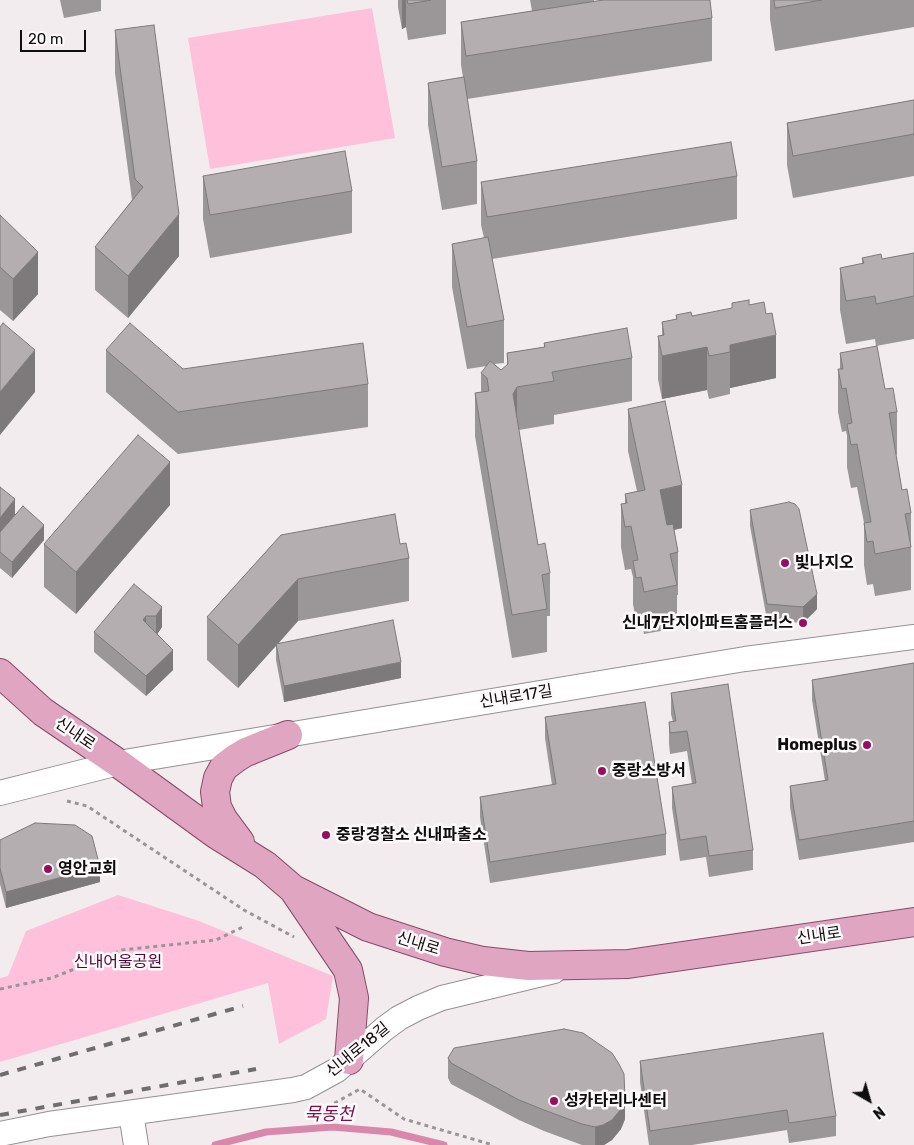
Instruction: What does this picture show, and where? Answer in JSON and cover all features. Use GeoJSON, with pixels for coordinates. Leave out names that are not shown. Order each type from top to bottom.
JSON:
{"type":"FeatureCollection","features":[{"type":"Feature","properties":{"kind":"main road","name":"신내로"},"geometry":{"type":"LineString","coordinates":[[0,674],[44,712],[158,793],[265,865],[293,889],[368,927],[445,952],[483,961],[528,966],[628,964],[914,922]]}},
{"type":"Feature","properties":{"kind":"main road"},"geometry":{"type":"LineString","coordinates":[[252,857],[220,813],[215,792],[218,778],[224,767],[236,758],[288,735]]}},
{"type":"Feature","properties":{"kind":"main road"},"geometry":{"type":"LineString","coordinates":[[293,889],[348,970],[354,998],[350,1060]]}},
{"type":"Feature","properties":{"kind":"street","name":"신내로17길"},"geometry":{"type":"LineString","coordinates":[[0,793],[118,763],[745,659],[914,638]]}},
{"type":"Feature","properties":{"kind":"street","name":"신내로18길"},"geometry":{"type":"LineString","coordinates":[[0,1134],[49,1124],[293,1090],[316,1082],[337,1070],[384,1029],[418,1008],[442,998],[579,965]]}},
{"type":"Feature","properties":{"kind":"street"},"geometry":{"type":"LineString","coordinates":[[131,1112],[136,1145]]}},
{"type":"Feature","properties":{"kind":"path"},"geometry":{"type":"LineString","coordinates":[[64,802],[70,801],[87,806],[244,910],[300,940]]}},
{"type":"Feature","properties":{"kind":"path"},"geometry":{"type":"LineString","coordinates":[[0,989],[52,978],[122,950],[216,940],[243,927]]}},
{"type":"Feature","properties":{"kind":"path"},"geometry":{"type":"LineString","coordinates":[[360,1089],[404,1120],[493,1145]]}},
{"type":"Feature","properties":{"kind":"green space"},"geometry":{"type":"Polygon","coordinates":[[[372,8],[395,138],[210,169],[188,38],[372,8]]]}},
{"type":"Feature","properties":{"kind":"green space","name":"신내어울공원"},"geometry":{"type":"Polygon","coordinates":[[[118,895],[199,921],[333,976],[326,1019],[279,1044],[268,983],[0,1062],[0,978],[8,976],[26,931],[118,895]]]}},
{"type":"Feature","properties":{"kind":"building"},"geometry":{"type":"Polygon","coordinates":[[[407,0],[431,0],[408,4],[407,0]]]}},
{"type":"Feature","properties":{"kind":"building"},"geometry":{"type":"Polygon","coordinates":[[[603,0],[710,0],[712,18],[466,56],[461,22],[603,0]]]}},
{"type":"Feature","properties":{"kind":"building"},"geometry":{"type":"Polygon","coordinates":[[[774,0],[822,0],[775,8],[774,0]]]}},
{"type":"Feature","properties":{"kind":"building"},"geometry":{"type":"Polygon","coordinates":[[[154,25],[179,214],[128,276],[95,247],[143,187],[135,179],[115,30],[154,25]]]}},
{"type":"Feature","properties":{"kind":"building"},"geometry":{"type":"Polygon","coordinates":[[[464,77],[477,161],[442,167],[428,83],[464,77]]]}},
{"type":"Feature","properties":{"kind":"building"},"geometry":{"type":"Polygon","coordinates":[[[914,100],[914,134],[793,156],[787,123],[914,100]]]}},
{"type":"Feature","properties":{"kind":"building"},"geometry":{"type":"Polygon","coordinates":[[[731,142],[737,176],[487,217],[481,182],[731,142]]]}},
{"type":"Feature","properties":{"kind":"building"},"geometry":{"type":"Polygon","coordinates":[[[345,151],[352,191],[210,215],[203,176],[345,151]]]}},
{"type":"Feature","properties":{"kind":"building"},"geometry":{"type":"Polygon","coordinates":[[[0,215],[38,252],[13,279],[0,267],[0,215]]]}},
{"type":"Feature","properties":{"kind":"building"},"geometry":{"type":"Polygon","coordinates":[[[488,237],[504,320],[467,327],[452,244],[488,237]]]}},
{"type":"Feature","properties":{"kind":"building"},"geometry":{"type":"Polygon","coordinates":[[[914,253],[914,296],[876,304],[875,296],[846,301],[840,268],[864,263],[862,258],[881,254],[882,259],[914,253]]]}},
{"type":"Feature","properties":{"kind":"building"},"geometry":{"type":"Polygon","coordinates":[[[749,300],[749,305],[764,302],[766,314],[772,313],[776,335],[730,345],[730,352],[709,356],[707,347],[662,356],[658,336],[664,335],[662,322],[677,319],[676,315],[691,312],[692,316],[732,308],[732,303],[749,300]]]}},
{"type":"Feature","properties":{"kind":"building"},"geometry":{"type":"Polygon","coordinates":[[[3,323],[35,350],[0,392],[0,327],[3,323]]]}},
{"type":"Feature","properties":{"kind":"building"},"geometry":{"type":"Polygon","coordinates":[[[130,323],[183,369],[363,343],[368,384],[178,412],[106,350],[130,323]]]}},
{"type":"Feature","properties":{"kind":"building"},"geometry":{"type":"Polygon","coordinates":[[[627,328],[632,358],[552,372],[554,381],[517,387],[513,394],[538,545],[545,543],[550,573],[542,575],[547,609],[512,615],[475,393],[489,391],[487,378],[481,373],[490,361],[501,370],[508,364],[507,353],[545,347],[544,343],[627,328]]]}},
{"type":"Feature","properties":{"kind":"building"},"geometry":{"type":"Polygon","coordinates":[[[877,346],[885,389],[893,388],[897,412],[889,413],[902,490],[907,489],[911,513],[905,514],[911,547],[875,554],[873,541],[867,542],[864,523],[871,522],[857,444],[851,445],[847,424],[852,423],[846,388],[842,389],[838,369],[843,369],[840,353],[877,346]]]}},
{"type":"Feature","properties":{"kind":"building"},"geometry":{"type":"Polygon","coordinates":[[[665,401],[682,485],[660,490],[667,525],[673,524],[678,552],[670,554],[677,585],[644,592],[641,577],[636,578],[633,561],[638,560],[631,526],[625,527],[621,504],[627,503],[625,494],[645,490],[628,409],[665,401]]]}},
{"type":"Feature","properties":{"kind":"building"},"geometry":{"type":"Polygon","coordinates":[[[138,435],[170,462],[76,572],[44,544],[138,435]]]}},
{"type":"Feature","properties":{"kind":"building"},"geometry":{"type":"Polygon","coordinates":[[[0,487],[15,499],[0,518],[0,487]]]}},
{"type":"Feature","properties":{"kind":"building"},"geometry":{"type":"Polygon","coordinates":[[[789,502],[795,504],[799,509],[817,594],[803,607],[767,604],[750,510],[789,502]]]}},
{"type":"Feature","properties":{"kind":"building"},"geometry":{"type":"Polygon","coordinates":[[[23,506],[44,525],[12,562],[0,552],[0,532],[23,506]]]}},
{"type":"Feature","properties":{"kind":"building"},"geometry":{"type":"Polygon","coordinates":[[[395,514],[400,544],[406,543],[409,558],[298,579],[238,645],[207,617],[281,535],[395,514]]]}},
{"type":"Feature","properties":{"kind":"building"},"geometry":{"type":"Polygon","coordinates":[[[134,584],[162,607],[156,616],[146,616],[143,620],[173,650],[146,676],[94,632],[134,584]]]}},
{"type":"Feature","properties":{"kind":"building"},"geometry":{"type":"Polygon","coordinates":[[[393,620],[401,662],[284,686],[276,644],[393,620]]]}},
{"type":"Feature","properties":{"kind":"building","name":"Homeplus"},"geometry":{"type":"Polygon","coordinates":[[[914,663],[914,821],[799,840],[790,786],[828,780],[812,680],[914,663]]]}},
{"type":"Feature","properties":{"kind":"building"},"geometry":{"type":"Polygon","coordinates":[[[728,684],[753,850],[709,856],[706,836],[680,840],[672,787],[696,783],[687,731],[670,733],[669,722],[676,721],[671,693],[728,684]]]}},
{"type":"Feature","properties":{"kind":"building","name":"중랑소방서"},"geometry":{"type":"Polygon","coordinates":[[[645,702],[666,834],[490,862],[480,797],[556,784],[545,717],[645,702]]]}},
{"type":"Feature","properties":{"kind":"building","name":"영안교회"},"geometry":{"type":"Polygon","coordinates":[[[35,823],[75,825],[92,836],[100,867],[6,892],[0,868],[0,840],[35,823]]]}},
{"type":"Feature","properties":{"kind":"building","name":"성카타리나센터"},"geometry":{"type":"Polygon","coordinates":[[[564,1029],[583,1033],[612,1053],[624,1074],[625,1099],[621,1109],[612,1120],[603,1125],[595,1127],[582,1124],[519,1100],[451,1063],[448,1058],[454,1048],[564,1029]]]}},
{"type":"Feature","properties":{"kind":"building"},"geometry":{"type":"Polygon","coordinates":[[[823,1033],[836,1116],[789,1123],[787,1110],[650,1131],[640,1061],[823,1033]]]}},
{"type":"Feature","properties":{"kind":"waterway","name":"묵동천"},"geometry":{"type":"LineString","coordinates":[[215,1145],[266,1132],[332,1127],[391,1132],[444,1145]]}},
{"type":"Feature","properties":{"kind":"railway"},"geometry":{"type":"LineString","coordinates":[[0,1075],[243,1006]]}},
{"type":"Feature","properties":{"kind":"railway"},"geometry":{"type":"LineString","coordinates":[[0,1115],[256,1069]]}},
{"type":"Feature","properties":{"kind":"place","name":"빛나지오"},"geometry":{"type":"Point","coordinates":[785,563]}},
{"type":"Feature","properties":{"kind":"place","name":"신내7단지아파트홈플러스"},"geometry":{"type":"Point","coordinates":[803,623]}},
{"type":"Feature","properties":{"kind":"place","name":"Homeplus"},"geometry":{"type":"Point","coordinates":[867,745]}},
{"type":"Feature","properties":{"kind":"place","name":"중랑소방서"},"geometry":{"type":"Point","coordinates":[602,771]}},
{"type":"Feature","properties":{"kind":"place","name":"중랑경찰소 신내파출소"},"geometry":{"type":"Point","coordinates":[326,835]}},
{"type":"Feature","properties":{"kind":"place","name":"영안교회"},"geometry":{"type":"Point","coordinates":[48,869]}},
{"type":"Feature","properties":{"kind":"place","name":"성카타리나센터"},"geometry":{"type":"Point","coordinates":[554,1101]}}]}
